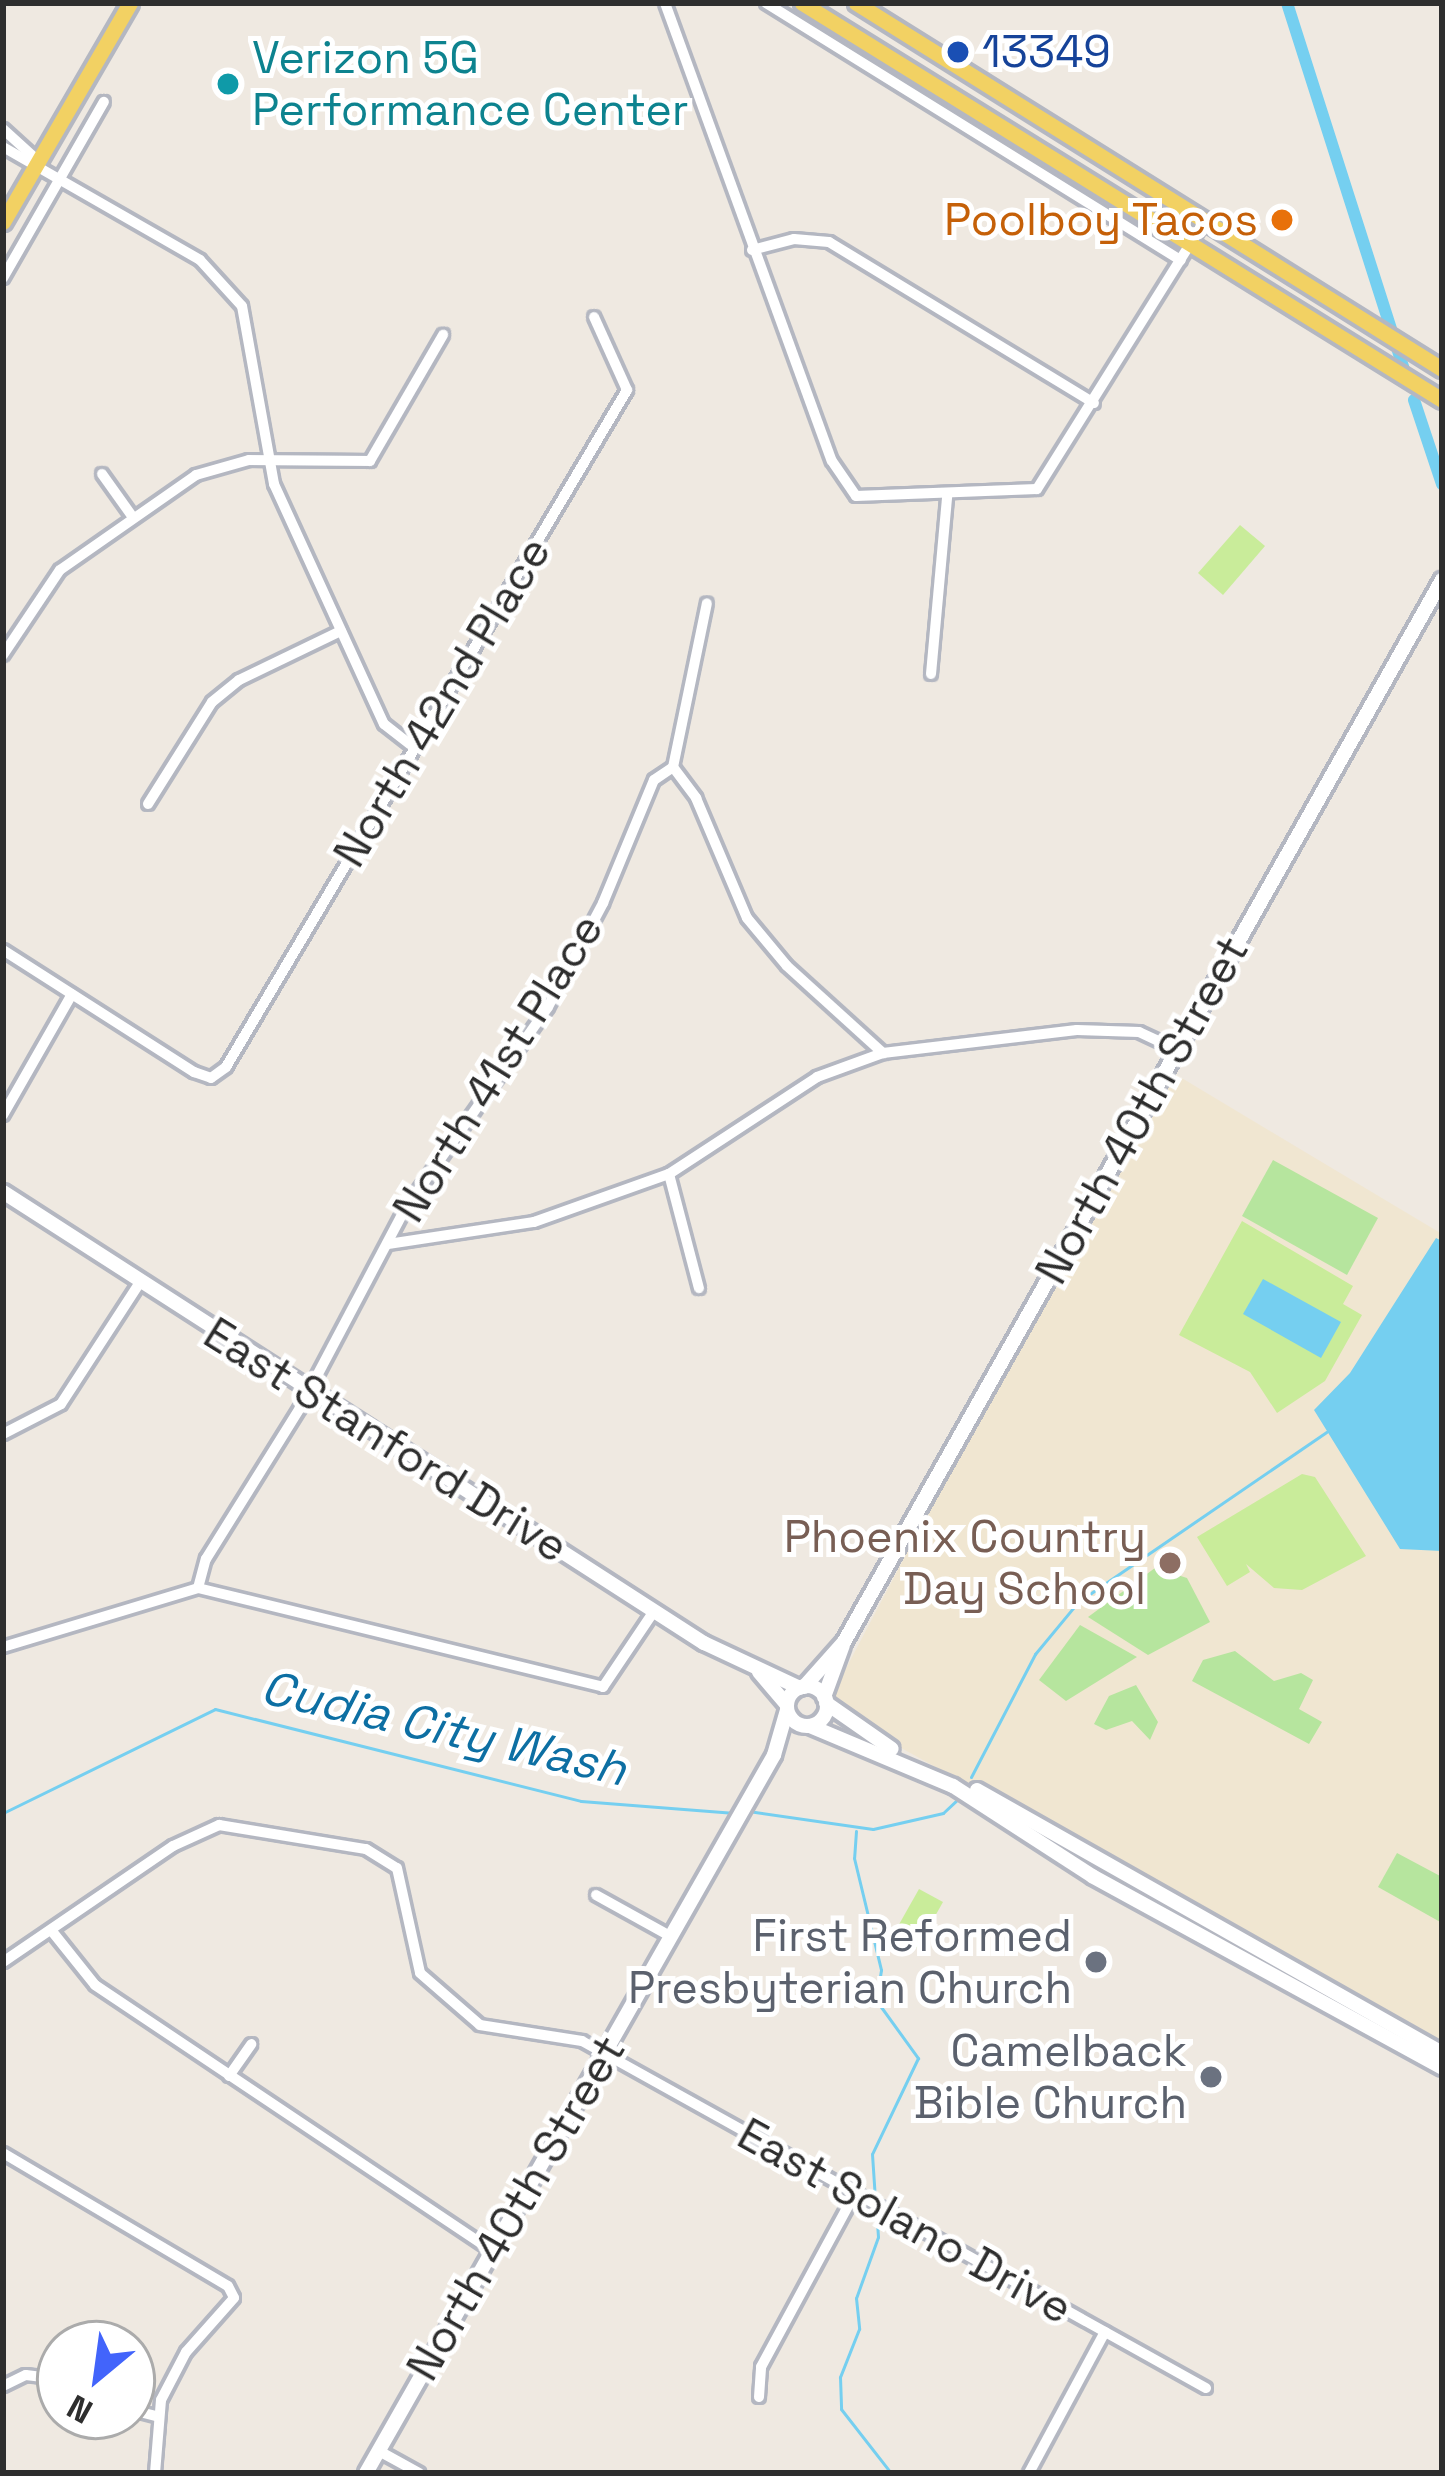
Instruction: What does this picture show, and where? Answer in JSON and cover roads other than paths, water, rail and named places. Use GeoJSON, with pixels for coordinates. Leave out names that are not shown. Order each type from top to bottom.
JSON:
{"type":"FeatureCollection","features":[{"type":"Feature","properties":{"kind":"main road"},"geometry":{"type":"LineString","coordinates":[[3,222],[130,3]]}},
{"type":"Feature","properties":{"kind":"main road"},"geometry":{"type":"LineString","coordinates":[[802,3],[1435,396]]}},
{"type":"Feature","properties":{"kind":"main road"},"geometry":{"type":"LineString","coordinates":[[856,3],[1442,369]]}},
{"type":"Feature","properties":{"kind":"street"},"geometry":{"type":"LineString","coordinates":[[665,3],[752,250],[843,487],[869,500],[1037,489],[1204,222]]}},
{"type":"Feature","properties":{"kind":"street"},"geometry":{"type":"LineString","coordinates":[[766,3],[1181,260]]}},
{"type":"Feature","properties":{"kind":"street"},"geometry":{"type":"LineString","coordinates":[[3,278],[104,102]]}},
{"type":"Feature","properties":{"kind":"street"},"geometry":{"type":"LineString","coordinates":[[3,129],[38,162]]}},
{"type":"Feature","properties":{"kind":"street"},"geometry":{"type":"LineString","coordinates":[[3,147],[62,176],[229,286],[250,332],[267,461],[384,724],[410,744]]}},
{"type":"Feature","properties":{"kind":"street"},"geometry":{"type":"LineString","coordinates":[[752,250],[794,239],[829,242],[1094,403]]}},
{"type":"Feature","properties":{"kind":"street","name":"North 42nd Place"},"geometry":{"type":"LineString","coordinates":[[72,994],[212,1078],[226,1067],[410,744],[495,619],[627,390],[594,317]]}},
{"type":"Feature","properties":{"kind":"street"},"geometry":{"type":"LineString","coordinates":[[3,656],[60,570],[132,515],[196,475],[267,461],[370,461],[443,335]]}},
{"type":"Feature","properties":{"kind":"street"},"geometry":{"type":"LineString","coordinates":[[102,474],[132,515]]}},
{"type":"Feature","properties":{"kind":"street"},"geometry":{"type":"LineString","coordinates":[[931,674],[946,497]]}},
{"type":"Feature","properties":{"kind":"street","name":"North 40th Street"},"geometry":{"type":"LineString","coordinates":[[774,1755],[808,1726],[825,1700],[844,1642],[1442,580]]}},
{"type":"Feature","properties":{"kind":"street","name":"North 41st Place"},"geometry":{"type":"LineString","coordinates":[[198,1588],[206,1559],[388,1244],[548,1007],[654,780],[673,767],[707,603]]}},
{"type":"Feature","properties":{"kind":"street"},"geometry":{"type":"LineString","coordinates":[[148,804],[212,701],[341,631]]}},
{"type":"Feature","properties":{"kind":"street"},"geometry":{"type":"LineString","coordinates":[[673,767],[696,798],[747,918],[787,966],[883,1053]]}},
{"type":"Feature","properties":{"kind":"street"},"geometry":{"type":"LineString","coordinates":[[3,950],[72,994],[3,1114]]}},
{"type":"Feature","properties":{"kind":"street"},"geometry":{"type":"LineString","coordinates":[[388,1244],[534,1222],[669,1174],[817,1077],[883,1053],[1077,1030],[1138,1033],[1175,1049]]}},
{"type":"Feature","properties":{"kind":"street"},"geometry":{"type":"LineString","coordinates":[[669,1174],[699,1288]]}},
{"type":"Feature","properties":{"kind":"street","name":"East Stanford Drive"},"geometry":{"type":"LineString","coordinates":[[3,1192],[9,1204],[654,1611],[759,1672],[825,1700]]}},
{"type":"Feature","properties":{"kind":"street"},"geometry":{"type":"LineString","coordinates":[[3,1434],[62,1404],[139,1283]]}},
{"type":"Feature","properties":{"kind":"street"},"geometry":{"type":"LineString","coordinates":[[3,1647],[198,1588],[602,1687],[654,1611]]}},
{"type":"Feature","properties":{"kind":"street","name":"North 40th Street"},"geometry":{"type":"LineString","coordinates":[[366,2473],[774,1755],[787,1707],[844,1642]]}},
{"type":"Feature","properties":{"kind":"street","name":"East Stanford Drive"},"geometry":{"type":"LineString","coordinates":[[759,1672],[808,1726]]}},
{"type":"Feature","properties":{"kind":"street"},"geometry":{"type":"LineString","coordinates":[[825,1700],[858,1732],[1001,1804],[1442,2053]]}},
{"type":"Feature","properties":{"kind":"street"},"geometry":{"type":"LineString","coordinates":[[808,1726],[953,1786],[1092,1876],[1442,2068]]}},
{"type":"Feature","properties":{"kind":"street","name":"East Solano Drive"},"geometry":{"type":"LineString","coordinates":[[3,1962],[173,1846],[219,1825],[367,1849],[397,1868],[413,1952],[432,1990],[479,2025],[582,2041],[1206,2388]]}},
{"type":"Feature","properties":{"kind":"street"},"geometry":{"type":"LineString","coordinates":[[596,1894],[670,1936]]}},
{"type":"Feature","properties":{"kind":"street"},"geometry":{"type":"LineString","coordinates":[[52,1930],[95,1984],[493,2251]]}},
{"type":"Feature","properties":{"kind":"street"},"geometry":{"type":"LineString","coordinates":[[229,2076],[251,2044]]}},
{"type":"Feature","properties":{"kind":"street"},"geometry":{"type":"LineString","coordinates":[[3,2153],[228,2286],[234,2298],[224,2317],[186,2352],[156,2416]]}},
{"type":"Feature","properties":{"kind":"street"},"geometry":{"type":"LineString","coordinates":[[759,2397],[761,2367],[855,2193]]}},
{"type":"Feature","properties":{"kind":"street"},"geometry":{"type":"LineString","coordinates":[[1029,2473],[1106,2332]]}},
{"type":"Feature","properties":{"kind":"street"},"geometry":{"type":"LineString","coordinates":[[3,2386],[26,2375],[36,2376]]}},
{"type":"Feature","properties":{"kind":"street"},"geometry":{"type":"LineString","coordinates":[[155,2473],[156,2440]]}},
{"type":"Feature","properties":{"kind":"street"},"geometry":{"type":"LineString","coordinates":[[379,2451],[419,2473]]}},
{"type":"Feature","properties":{"kind":"water"},"geometry":{"type":"Polygon","coordinates":[[[1436,1238],[1442,1241],[1442,1551],[1400,1549],[1314,1410],[1350,1373],[1436,1238]]]}},
{"type":"Feature","properties":{"kind":"water"},"geometry":{"type":"Polygon","coordinates":[[[1263,1279],[1341,1322],[1321,1358],[1243,1314],[1263,1279]]]}},
{"type":"Feature","properties":{"kind":"waterway"},"geometry":{"type":"LineString","coordinates":[[1287,3],[1407,379]]}},
{"type":"Feature","properties":{"kind":"waterway"},"geometry":{"type":"LineString","coordinates":[[1414,400],[1442,484]]}},
{"type":"Feature","properties":{"kind":"waterway","name":"Cudia City Wash"},"geometry":{"type":"LineString","coordinates":[[971,1777],[1035,1654],[1078,1602],[1326,1432]]}},
{"type":"Feature","properties":{"kind":"waterway","name":"Cudia City Wash"},"geometry":{"type":"LineString","coordinates":[[3,1813],[215,1709],[581,1801],[732,1813]]}},
{"type":"Feature","properties":{"kind":"waterway","name":"Cudia City Wash"},"geometry":{"type":"LineString","coordinates":[[748,1811],[873,1829],[943,1813],[958,1799]]}},
{"type":"Feature","properties":{"kind":"waterway"},"geometry":{"type":"LineString","coordinates":[[856,1831],[854,1858],[881,1970],[876,2000],[918,2058],[872,2154],[875,2199]]}},
{"type":"Feature","properties":{"kind":"waterway"},"geometry":{"type":"LineString","coordinates":[[876,2208],[878,2237],[856,2298],[859,2329],[840,2377],[841,2409],[891,2473]]}},
{"type":"Feature","properties":{"kind":"place","name":"13349"},"geometry":{"type":"Point","coordinates":[958,52]}},
{"type":"Feature","properties":{"kind":"place","name":"Verizon 5G Performance Center"},"geometry":{"type":"Point","coordinates":[228,84]}},
{"type":"Feature","properties":{"kind":"place","name":"Poolboy Tacos"},"geometry":{"type":"Point","coordinates":[1282,220]}},
{"type":"Feature","properties":{"kind":"place","name":"Phoenix Country Day School"},"geometry":{"type":"Point","coordinates":[1170,1563]}},
{"type":"Feature","properties":{"kind":"place","name":"First Reformed Presbyterian Church"},"geometry":{"type":"Point","coordinates":[1096,1962]}},
{"type":"Feature","properties":{"kind":"place","name":"Camelback Bible Church"},"geometry":{"type":"Point","coordinates":[1211,2077]}}]}
